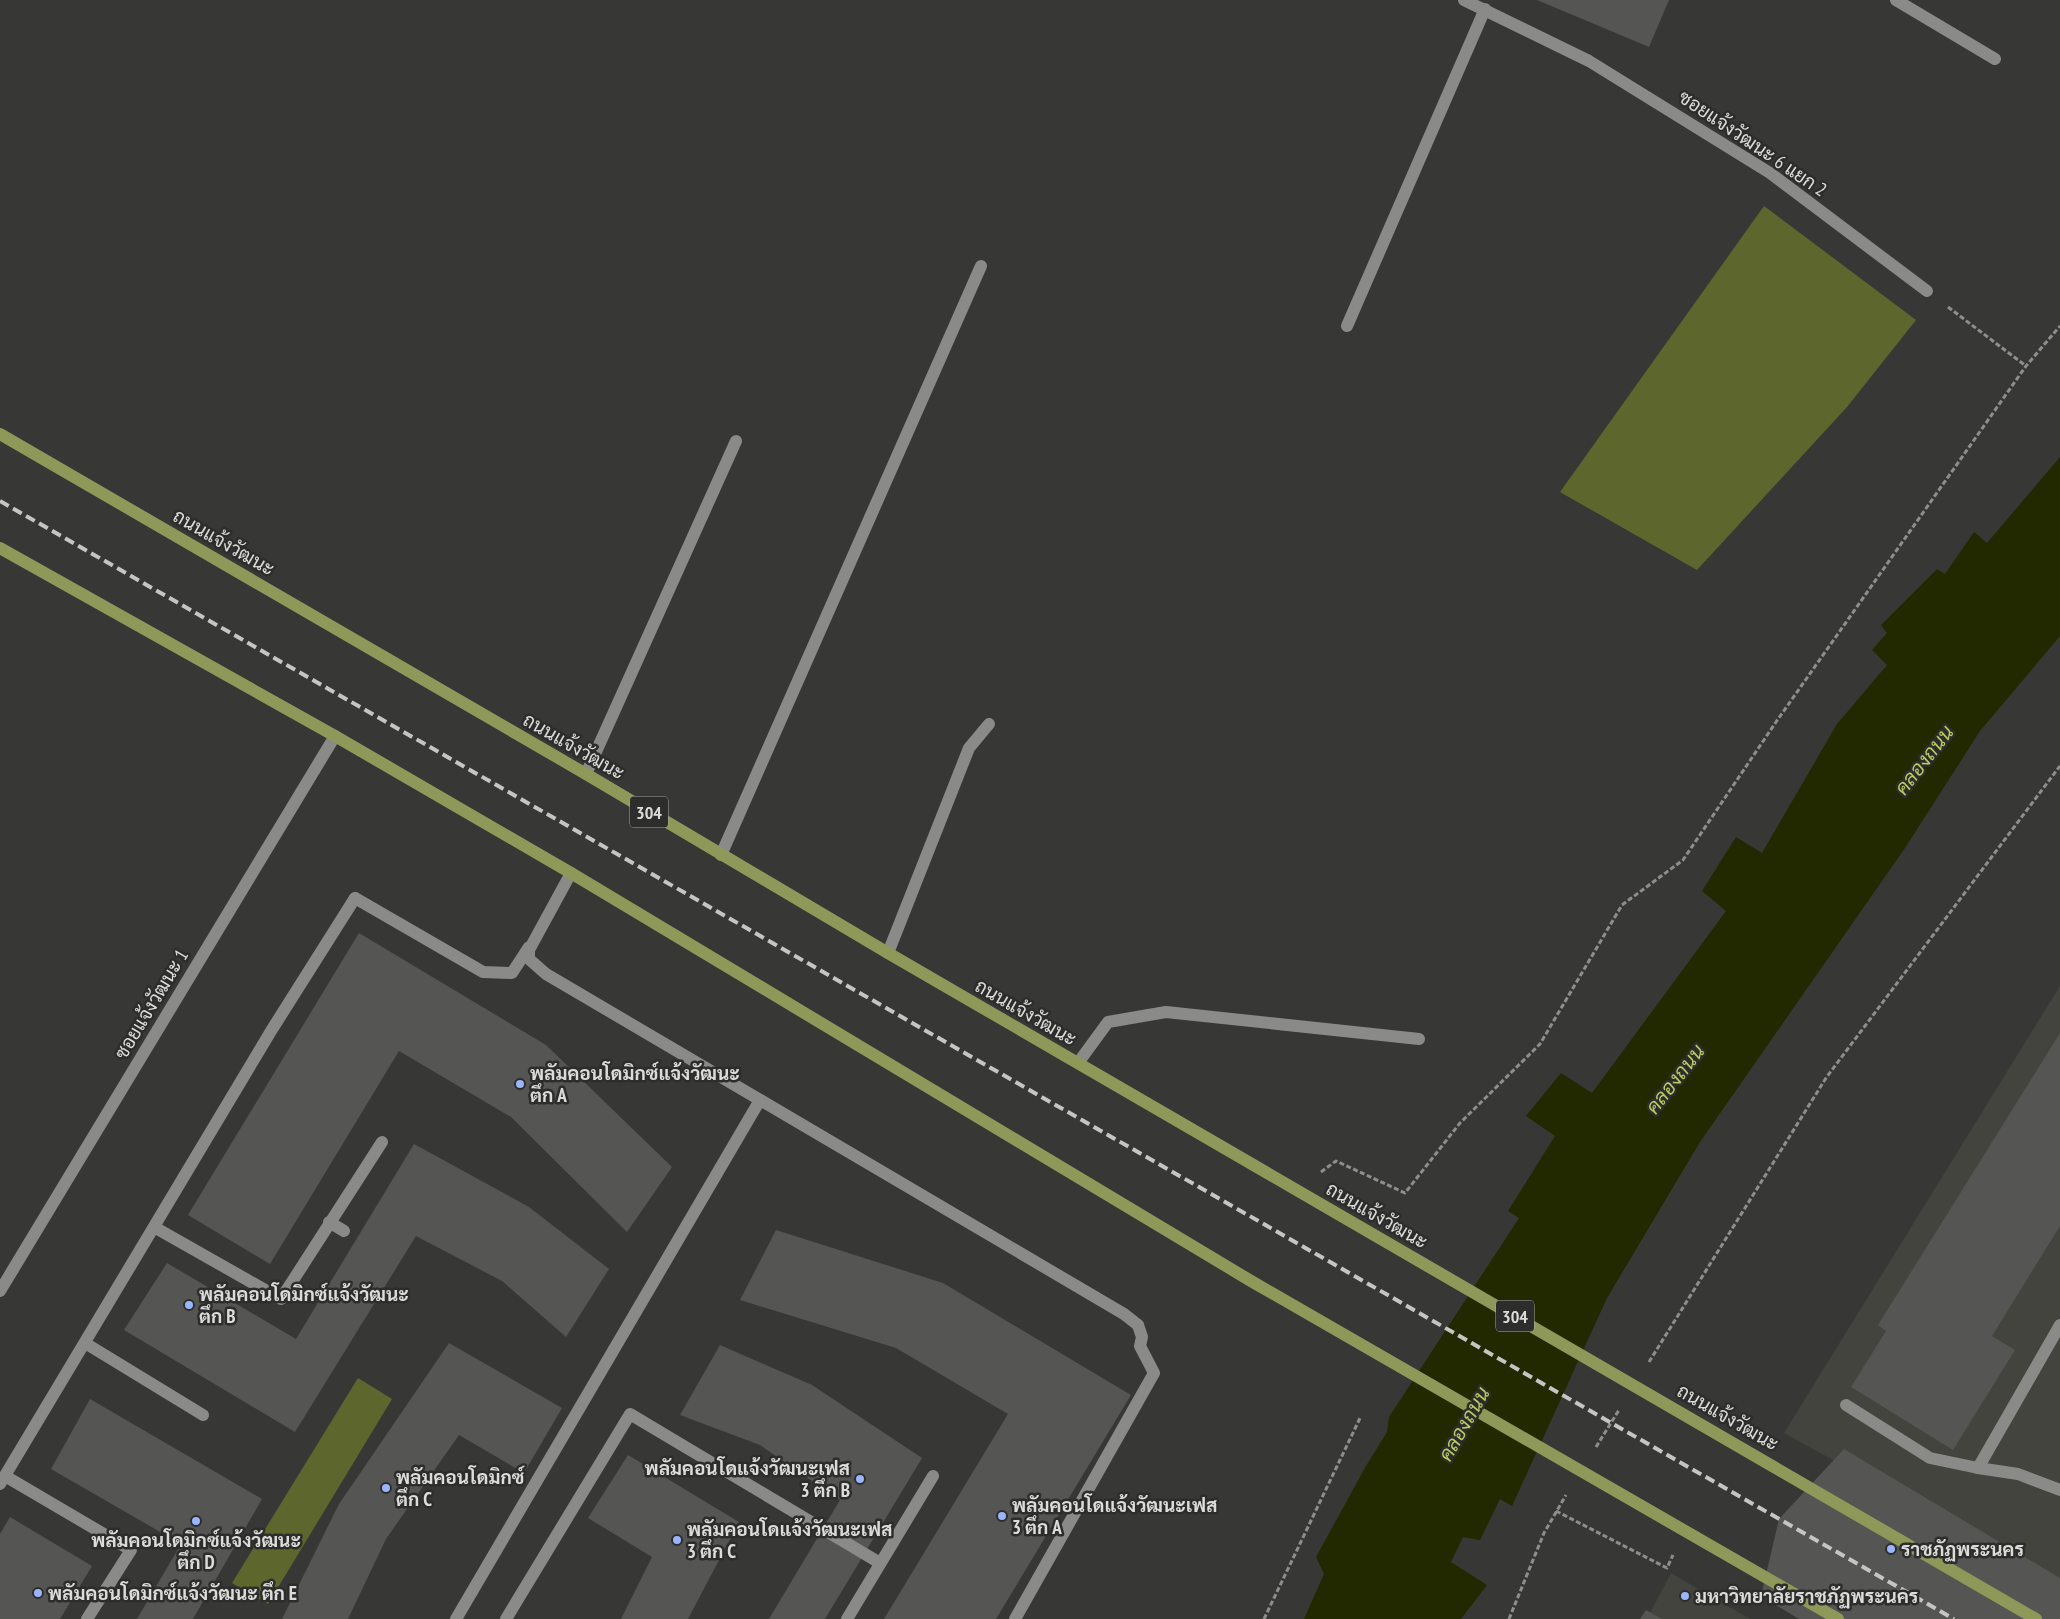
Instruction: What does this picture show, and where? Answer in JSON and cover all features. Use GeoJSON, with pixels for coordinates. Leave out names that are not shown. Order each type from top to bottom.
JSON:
{"type":"FeatureCollection","features":[{"type":"Feature","properties":{"kind":"main road","name":"ถนนแจ้งวัฒนะ"},"geometry":{"type":"LineString","coordinates":[[0,434],[586,774],[888,953],[1734,1442],[2036,1619]]}},
{"type":"Feature","properties":{"kind":"main road"},"geometry":{"type":"LineString","coordinates":[[0,548],[335,736],[571,873],[1251,1280],[1838,1619]]}},
{"type":"Feature","properties":{"kind":"street","name":"ซอยแจ้งวัฒนะ 6 แยก 2"},"geometry":{"type":"LineString","coordinates":[[1464,0],[1589,61],[1770,173],[1928,291]]}},
{"type":"Feature","properties":{"kind":"street"},"geometry":{"type":"LineString","coordinates":[[1896,0],[1995,59]]}},
{"type":"Feature","properties":{"kind":"street"},"geometry":{"type":"LineString","coordinates":[[1347,326],[1485,9]]}},
{"type":"Feature","properties":{"kind":"street"},"geometry":{"type":"LineString","coordinates":[[721,855],[981,266]]}},
{"type":"Feature","properties":{"kind":"street"},"geometry":{"type":"LineString","coordinates":[[586,774],[736,441]]}},
{"type":"Feature","properties":{"kind":"street"},"geometry":{"type":"LineString","coordinates":[[888,953],[969,748],[988,724]]}},
{"type":"Feature","properties":{"kind":"street","name":"ซอยแจ้งวัฒนะ 1"},"geometry":{"type":"LineString","coordinates":[[0,1292],[335,736]]}},
{"type":"Feature","properties":{"kind":"street"},"geometry":{"type":"LineString","coordinates":[[87,1619],[131,1550],[2,1480],[272,1030],[355,898],[483,972],[512,973],[534,939],[571,873]]}},
{"type":"Feature","properties":{"kind":"street"},"geometry":{"type":"LineString","coordinates":[[534,939],[529,960],[546,974],[1092,1295],[1138,1325],[1142,1337],[1140,1346],[1154,1373],[1015,1619]]}},
{"type":"Feature","properties":{"kind":"street"},"geometry":{"type":"LineString","coordinates":[[1078,1063],[1108,1022],[1166,1012],[1419,1039]]}},
{"type":"Feature","properties":{"kind":"street"},"geometry":{"type":"LineString","coordinates":[[456,1619],[760,1100]]}},
{"type":"Feature","properties":{"kind":"street"},"geometry":{"type":"LineString","coordinates":[[154,1227],[281,1299],[382,1142]]}},
{"type":"Feature","properties":{"kind":"street"},"geometry":{"type":"LineString","coordinates":[[329,1222],[344,1231]]}},
{"type":"Feature","properties":{"kind":"street"},"geometry":{"type":"LineString","coordinates":[[1978,1468],[2060,1325]]}},
{"type":"Feature","properties":{"kind":"street"},"geometry":{"type":"LineString","coordinates":[[85,1343],[203,1415]]}},
{"type":"Feature","properties":{"kind":"street"},"geometry":{"type":"LineString","coordinates":[[1846,1404],[1930,1458],[2018,1474],[2060,1490]]}},
{"type":"Feature","properties":{"kind":"street"},"geometry":{"type":"LineString","coordinates":[[506,1619],[630,1414],[880,1563]]}},
{"type":"Feature","properties":{"kind":"street"},"geometry":{"type":"LineString","coordinates":[[846,1619],[933,1476]]}},
{"type":"Feature","properties":{"kind":"path"},"geometry":{"type":"LineString","coordinates":[[1928,291],[2026,366]]}},
{"type":"Feature","properties":{"kind":"path"},"geometry":{"type":"LineString","coordinates":[[1297,1191],[1336,1160],[1405,1193],[1460,1123],[1540,1044],[1622,904],[1683,860],[1781,714],[2026,366],[2060,326]]}},
{"type":"Feature","properties":{"kind":"path"},"geometry":{"type":"LineString","coordinates":[[1644,1370],[1826,1078],[2060,766]]}},
{"type":"Feature","properties":{"kind":"path"},"geometry":{"type":"LineString","coordinates":[[1592,1453],[1623,1403]]}},
{"type":"Feature","properties":{"kind":"path"},"geometry":{"type":"LineString","coordinates":[[1264,1619],[1361,1416]]}},
{"type":"Feature","properties":{"kind":"path"},"geometry":{"type":"LineString","coordinates":[[1509,1619],[1544,1533],[1571,1486]]}},
{"type":"Feature","properties":{"kind":"path"},"geometry":{"type":"LineString","coordinates":[[1556,1511],[1667,1568],[1684,1530]]}},
{"type":"Feature","properties":{"kind":"shaded area"},"geometry":{"type":"Polygon","coordinates":[[[1764,206],[1916,320],[1847,407],[1697,570],[1560,492],[1764,206]]]}},
{"type":"Feature","properties":{"kind":"shaded area"},"geometry":{"type":"Polygon","coordinates":[[[2060,986],[2060,1585],[1784,1433],[2060,986]]]}},
{"type":"Feature","properties":{"kind":"shaded area"},"geometry":{"type":"Polygon","coordinates":[[[358,1378],[392,1399],[268,1604],[232,1583],[358,1378]]]}},
{"type":"Feature","properties":{"kind":"shaded area","name":"มหาวิทยาลัยราชภัฏพระนคร"},"geometry":{"type":"Polygon","coordinates":[[[1671,1573],[1750,1619],[1647,1619],[1671,1573]]]}},
{"type":"Feature","properties":{"kind":"water","name":"คลองถนน"},"geometry":{"type":"Polygon","coordinates":[[[2060,457],[2060,636],[1980,731],[1905,848],[1700,1142],[1607,1298],[1512,1506],[1500,1499],[1480,1540],[1463,1537],[1451,1562],[1487,1585],[1461,1619],[1304,1619],[1324,1574],[1316,1557],[1387,1432],[1389,1417],[1519,1218],[1508,1211],[1555,1136],[1526,1116],[1561,1073],[1592,1093],[1726,911],[1702,891],[1736,837],[1762,853],[1837,724],[1887,665],[1872,650],[1887,633],[1881,625],[1937,569],[1945,574],[1974,532],[1987,543],[2060,457]]]}},
{"type":"Feature","properties":{"kind":"building"},"geometry":{"type":"Polygon","coordinates":[[[1537,0],[1669,0],[1649,47],[1537,0]]]}},
{"type":"Feature","properties":{"kind":"building","name":"พลัมคอนโดมิกซ์แจ้งวัฒนะ ตึก A"},"geometry":{"type":"Polygon","coordinates":[[[359,933],[546,1045],[672,1167],[627,1232],[511,1117],[399,1051],[270,1264],[188,1215],[359,933]]]}},
{"type":"Feature","properties":{"kind":"building"},"geometry":{"type":"Polygon","coordinates":[[[2060,1033],[2060,1226],[1992,1336],[2015,1350],[1953,1450],[1851,1387],[1886,1331],[1878,1325],[2060,1033]]]}},
{"type":"Feature","properties":{"kind":"building","name":"พลัมคอนโดมิกซ์แจ้งวัฒนะ ตึก B"},"geometry":{"type":"Polygon","coordinates":[[[414,1144],[529,1207],[609,1269],[566,1337],[502,1281],[416,1236],[295,1432],[124,1330],[167,1263],[296,1339],[414,1144]]]}},
{"type":"Feature","properties":{"kind":"building","name":"พลัมคอนโดแจ้งวัฒนะเฟส 3 ตึก A"},"geometry":{"type":"Polygon","coordinates":[[[776,1230],[943,1283],[1131,1395],[996,1619],[884,1619],[1008,1414],[896,1348],[740,1300],[776,1230]]]}},
{"type":"Feature","properties":{"kind":"building","name":"พลัมคอนโดมิกซ์ ตึก C"},"geometry":{"type":"Polygon","coordinates":[[[449,1343],[562,1408],[524,1473],[459,1435],[386,1539],[348,1619],[282,1619],[339,1504],[449,1343]]]}},
{"type":"Feature","properties":{"kind":"building","name":"พลัมคอนโดแจ้งวัฒนะเฟส 3 ตึก B"},"geometry":{"type":"Polygon","coordinates":[[[720,1345],[812,1385],[922,1458],[825,1619],[769,1619],[840,1500],[760,1445],[680,1415],[720,1345]]]}},
{"type":"Feature","properties":{"kind":"building","name":"พลัมคอนโดมิกซ์แจ้งวัฒนะ ตึก D"},"geometry":{"type":"Polygon","coordinates":[[[90,1399],[262,1499],[193,1619],[137,1619],[181,1544],[51,1469],[90,1399]]]}},
{"type":"Feature","properties":{"kind":"building","name":"ราชภัฏพระนคร"},"geometry":{"type":"Polygon","coordinates":[[[1844,1449],[2060,1578],[2060,1619],[1799,1619],[1761,1596],[1779,1519],[1844,1449]]]}},
{"type":"Feature","properties":{"kind":"building","name":"พลัมคอนโดแจ้งวัฒนะเฟส 3 ตึก C"},"geometry":{"type":"Polygon","coordinates":[[[628,1455],[739,1522],[688,1619],[621,1619],[652,1557],[588,1518],[628,1455]]]}},
{"type":"Feature","properties":{"kind":"building","name":"พลัมคอนโดมิกซ์แจ้งวัฒนะ ตึก E"},"geometry":{"type":"Polygon","coordinates":[[[10,1517],[92,1566],[60,1619],[0,1619],[0,1534],[10,1517]]]}},
{"type":"Feature","properties":{"kind":"building"},"geometry":{"type":"Polygon","coordinates":[[[1646,1610],[1662,1619],[1640,1619],[1646,1610]]]}},
{"type":"Feature","properties":{"kind":"railway"},"geometry":{"type":"LineString","coordinates":[[0,501],[1954,1619]]}},
{"type":"Feature","properties":{"kind":"place","name":"พลัมคอนโดมิกซ์แจ้งวัฒนะ ตึก A"},"geometry":{"type":"Point","coordinates":[520,1084]}},
{"type":"Feature","properties":{"kind":"place","name":"พลัมคอนโดมิกซ์แจ้งวัฒนะ ตึก B"},"geometry":{"type":"Point","coordinates":[189,1305]}},
{"type":"Feature","properties":{"kind":"place","name":"พลัมคอนโดแจ้งวัฒนะเฟส 3 ตึก B"},"geometry":{"type":"Point","coordinates":[860,1479]}},
{"type":"Feature","properties":{"kind":"place","name":"พลัมคอนโดมิกซ์ ตึก C"},"geometry":{"type":"Point","coordinates":[386,1488]}},
{"type":"Feature","properties":{"kind":"place","name":"พลัมคอนโดแจ้งวัฒนะเฟส 3 ตึก A"},"geometry":{"type":"Point","coordinates":[1002,1516]}},
{"type":"Feature","properties":{"kind":"place","name":"พลัมคอนโดมิกซ์แจ้งวัฒนะ ตึก D"},"geometry":{"type":"Point","coordinates":[196,1521]}},
{"type":"Feature","properties":{"kind":"place","name":"พลัมคอนโดแจ้งวัฒนะเฟส 3 ตึก C"},"geometry":{"type":"Point","coordinates":[677,1540]}},
{"type":"Feature","properties":{"kind":"place","name":"ราชภัฏพระนคร"},"geometry":{"type":"Point","coordinates":[1891,1549]}},
{"type":"Feature","properties":{"kind":"place","name":"พลัมคอนโดมิกซ์แจ้งวัฒนะ ตึก E"},"geometry":{"type":"Point","coordinates":[38,1593]}},
{"type":"Feature","properties":{"kind":"place","name":"มหาวิทยาลัยราชภัฏพระนคร"},"geometry":{"type":"Point","coordinates":[1685,1596]}}]}
